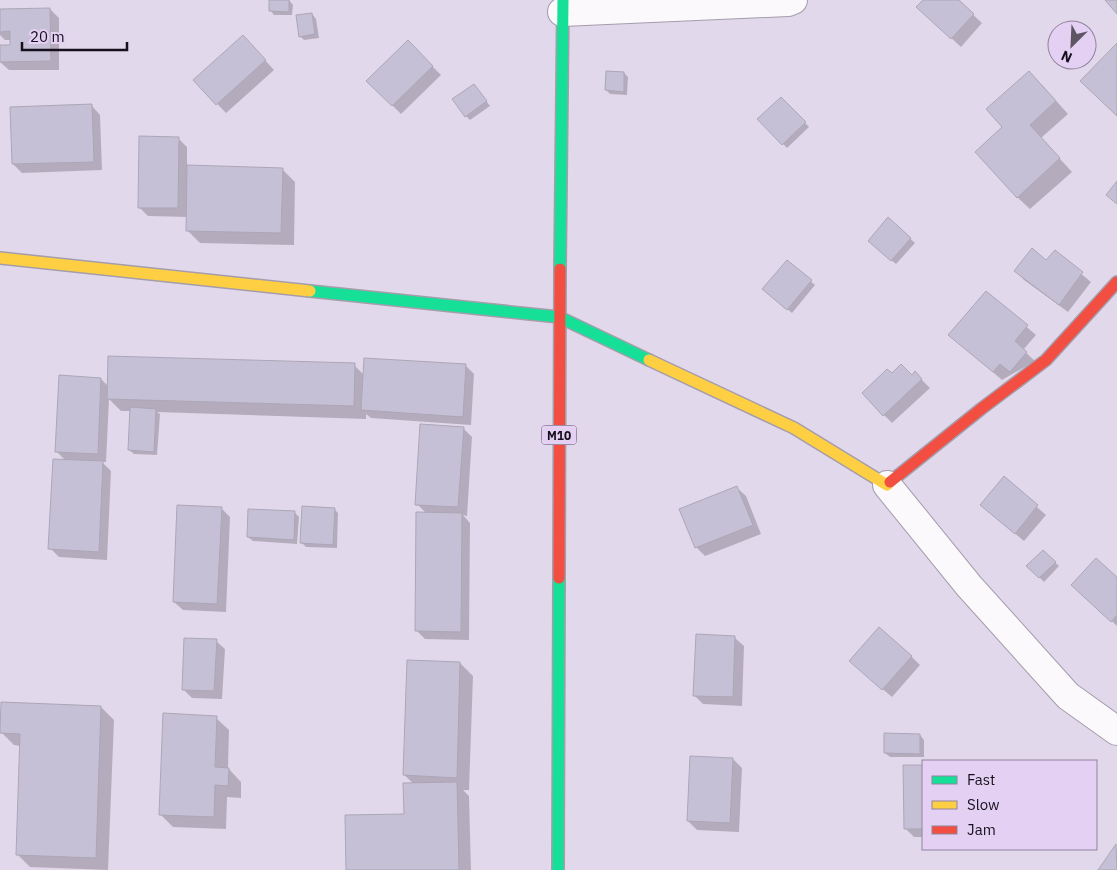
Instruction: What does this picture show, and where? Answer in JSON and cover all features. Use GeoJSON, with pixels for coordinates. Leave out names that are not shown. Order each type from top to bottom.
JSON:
{"type":"FeatureCollection","features":[{"type":"Feature","properties":{"kind":"street"},"geometry":{"type":"LineString","coordinates":[[562,6],[788,2],[793,0]]}},
{"type":"Feature","properties":{"kind":"street","name":"M10"},"geometry":{"type":"LineString","coordinates":[[558,870],[559,317],[562,6]]}},
{"type":"Feature","properties":{"kind":"street"},"geometry":{"type":"LineString","coordinates":[[0,258],[559,317],[794,428],[887,485],[969,586],[1068,696],[1117,730]]}},
{"type":"Feature","properties":{"kind":"street"},"geometry":{"type":"LineString","coordinates":[[887,485],[981,409],[1046,360],[1117,282]]}},
{"type":"Feature","properties":{"kind":"building"},"geometry":{"type":"Polygon","coordinates":[[[269,0],[289,0],[289,12],[269,11],[269,0]]]}},
{"type":"Feature","properties":{"kind":"building"},"geometry":{"type":"Polygon","coordinates":[[[923,0],[959,0],[974,14],[951,39],[916,7],[923,0]]]}},
{"type":"Feature","properties":{"kind":"building"},"geometry":{"type":"Polygon","coordinates":[[[1105,0],[1117,0],[1117,14],[1105,0]]]}},
{"type":"Feature","properties":{"kind":"building"},"geometry":{"type":"Polygon","coordinates":[[[50,8],[51,61],[0,62],[0,45],[10,45],[10,31],[0,32],[0,9],[50,8]]]}},
{"type":"Feature","properties":{"kind":"building"},"geometry":{"type":"Polygon","coordinates":[[[312,13],[315,34],[299,37],[296,15],[312,13]]]}},
{"type":"Feature","properties":{"kind":"building"},"geometry":{"type":"Polygon","coordinates":[[[243,35],[266,60],[216,105],[193,80],[243,35]]]}},
{"type":"Feature","properties":{"kind":"building"},"geometry":{"type":"Polygon","coordinates":[[[408,40],[433,66],[392,106],[366,81],[408,40]]]}},
{"type":"Feature","properties":{"kind":"building"},"geometry":{"type":"Polygon","coordinates":[[[1117,43],[1117,116],[1080,81],[1091,70],[1097,70],[1097,64],[1117,43]]]}},
{"type":"Feature","properties":{"kind":"building"},"geometry":{"type":"Polygon","coordinates":[[[606,71],[624,72],[624,92],[605,90],[606,71]]]}},
{"type":"Feature","properties":{"kind":"building"},"geometry":{"type":"Polygon","coordinates":[[[1029,71],[1056,101],[1030,125],[1060,158],[1017,198],[975,152],[1002,127],[986,109],[1029,71]]]}},
{"type":"Feature","properties":{"kind":"building"},"geometry":{"type":"Polygon","coordinates":[[[474,84],[487,101],[465,117],[452,99],[474,84]]]}},
{"type":"Feature","properties":{"kind":"building"},"geometry":{"type":"Polygon","coordinates":[[[781,97],[806,122],[782,145],[757,119],[781,97]]]}},
{"type":"Feature","properties":{"kind":"building"},"geometry":{"type":"Polygon","coordinates":[[[92,104],[94,162],[12,164],[10,107],[92,104]]]}},
{"type":"Feature","properties":{"kind":"building"},"geometry":{"type":"Polygon","coordinates":[[[139,136],[179,137],[178,208],[138,208],[139,136]]]}},
{"type":"Feature","properties":{"kind":"building"},"geometry":{"type":"Polygon","coordinates":[[[187,165],[283,168],[281,233],[186,231],[187,165]]]}},
{"type":"Feature","properties":{"kind":"building"},"geometry":{"type":"Polygon","coordinates":[[[1117,181],[1117,204],[1106,195],[1117,181]]]}},
{"type":"Feature","properties":{"kind":"building"},"geometry":{"type":"Polygon","coordinates":[[[888,217],[911,238],[891,261],[868,241],[888,217]]]}},
{"type":"Feature","properties":{"kind":"building"},"geometry":{"type":"Polygon","coordinates":[[[1032,248],[1046,260],[1055,250],[1083,272],[1059,305],[1014,271],[1032,248]]]}},
{"type":"Feature","properties":{"kind":"building"},"geometry":{"type":"Polygon","coordinates":[[[787,260],[812,280],[787,310],[762,289],[787,260]]]}},
{"type":"Feature","properties":{"kind":"building"},"geometry":{"type":"Polygon","coordinates":[[[986,291],[1028,325],[1015,341],[1027,352],[1010,372],[1000,364],[993,372],[948,335],[986,291]]]}},
{"type":"Feature","properties":{"kind":"building"},"geometry":{"type":"Polygon","coordinates":[[[108,356],[355,363],[354,406],[107,399],[108,356]]]}},
{"type":"Feature","properties":{"kind":"building"},"geometry":{"type":"Polygon","coordinates":[[[364,358],[466,364],[463,417],[361,410],[364,358]]]}},
{"type":"Feature","properties":{"kind":"building"},"geometry":{"type":"Polygon","coordinates":[[[901,364],[912,375],[915,371],[922,379],[883,416],[862,393],[887,369],[892,373],[901,364]]]}},
{"type":"Feature","properties":{"kind":"building"},"geometry":{"type":"Polygon","coordinates":[[[59,375],[101,378],[98,454],[55,452],[59,375]]]}},
{"type":"Feature","properties":{"kind":"building"},"geometry":{"type":"Polygon","coordinates":[[[130,407],[156,409],[154,452],[128,450],[130,407]]]}},
{"type":"Feature","properties":{"kind":"building"},"geometry":{"type":"Polygon","coordinates":[[[420,424],[464,427],[458,507],[415,505],[420,424]]]}},
{"type":"Feature","properties":{"kind":"building"},"geometry":{"type":"Polygon","coordinates":[[[53,459],[103,461],[99,552],[48,549],[53,459]]]}},
{"type":"Feature","properties":{"kind":"building"},"geometry":{"type":"Polygon","coordinates":[[[1004,476],[1038,505],[1015,534],[980,505],[1004,476]]]}},
{"type":"Feature","properties":{"kind":"building"},"geometry":{"type":"Polygon","coordinates":[[[737,486],[753,525],[695,548],[679,509],[737,486]]]}},
{"type":"Feature","properties":{"kind":"building"},"geometry":{"type":"Polygon","coordinates":[[[177,505],[222,507],[217,604],[173,602],[177,505]]]}},
{"type":"Feature","properties":{"kind":"building"},"geometry":{"type":"Polygon","coordinates":[[[302,506],[335,508],[333,545],[300,543],[302,506]]]}},
{"type":"Feature","properties":{"kind":"building"},"geometry":{"type":"Polygon","coordinates":[[[248,509],[295,511],[294,540],[247,537],[248,509]]]}},
{"type":"Feature","properties":{"kind":"building"},"geometry":{"type":"Polygon","coordinates":[[[416,512],[462,513],[461,632],[415,631],[416,512]]]}},
{"type":"Feature","properties":{"kind":"building"},"geometry":{"type":"Polygon","coordinates":[[[1043,550],[1056,562],[1039,578],[1026,566],[1043,550]]]}},
{"type":"Feature","properties":{"kind":"building"},"geometry":{"type":"Polygon","coordinates":[[[1096,558],[1117,577],[1117,615],[1111,622],[1071,585],[1096,558]]]}},
{"type":"Feature","properties":{"kind":"building"},"geometry":{"type":"Polygon","coordinates":[[[879,627],[912,656],[882,690],[849,661],[879,627]]]}},
{"type":"Feature","properties":{"kind":"building"},"geometry":{"type":"Polygon","coordinates":[[[696,634],[735,636],[733,697],[693,696],[696,634]]]}},
{"type":"Feature","properties":{"kind":"building"},"geometry":{"type":"Polygon","coordinates":[[[184,638],[217,639],[214,691],[182,690],[184,638]]]}},
{"type":"Feature","properties":{"kind":"building"},"geometry":{"type":"Polygon","coordinates":[[[407,660],[460,662],[457,778],[403,775],[407,660]]]}},
{"type":"Feature","properties":{"kind":"building"},"geometry":{"type":"Polygon","coordinates":[[[1,702],[101,706],[96,858],[16,855],[20,734],[0,733],[1,702]]]}},
{"type":"Feature","properties":{"kind":"building"},"geometry":{"type":"Polygon","coordinates":[[[163,713],[217,716],[215,767],[229,768],[228,786],[215,785],[214,817],[159,815],[163,713]]]}},
{"type":"Feature","properties":{"kind":"building"},"geometry":{"type":"Polygon","coordinates":[[[884,733],[920,734],[920,754],[884,753],[884,733]]]}},
{"type":"Feature","properties":{"kind":"building"},"geometry":{"type":"Polygon","coordinates":[[[690,756],[733,758],[730,823],[687,821],[690,756]]]}},
{"type":"Feature","properties":{"kind":"building"},"geometry":{"type":"Polygon","coordinates":[[[903,765],[922,765],[922,829],[904,829],[903,765]]]}},
{"type":"Feature","properties":{"kind":"building"},"geometry":{"type":"Polygon","coordinates":[[[457,782],[459,870],[346,870],[345,815],[404,814],[403,783],[457,782]]]}},
{"type":"Feature","properties":{"kind":"building"},"geometry":{"type":"Polygon","coordinates":[[[1116,844],[1117,870],[1098,870],[1116,844]]]}},
{"type":"Feature","properties":{"kind":"traffic: fast"},"geometry":{"type":"LineString","coordinates":[[560,269],[563,0]]}},
{"type":"Feature","properties":{"kind":"traffic: fast"},"geometry":{"type":"LineString","coordinates":[[310,291],[559,317],[649,360]]}},
{"type":"Feature","properties":{"kind":"traffic: fast"},"geometry":{"type":"LineString","coordinates":[[558,870],[559,578]]}},
{"type":"Feature","properties":{"kind":"traffic: slow"},"geometry":{"type":"LineString","coordinates":[[0,258],[310,291]]}},
{"type":"Feature","properties":{"kind":"traffic: slow"},"geometry":{"type":"LineString","coordinates":[[649,360],[794,428],[887,485],[890,482]]}},
{"type":"Feature","properties":{"kind":"traffic: jam"},"geometry":{"type":"LineString","coordinates":[[559,578],[560,269]]}},
{"type":"Feature","properties":{"kind":"traffic: jam"},"geometry":{"type":"LineString","coordinates":[[890,482],[1046,360],[1117,282]]}}]}
